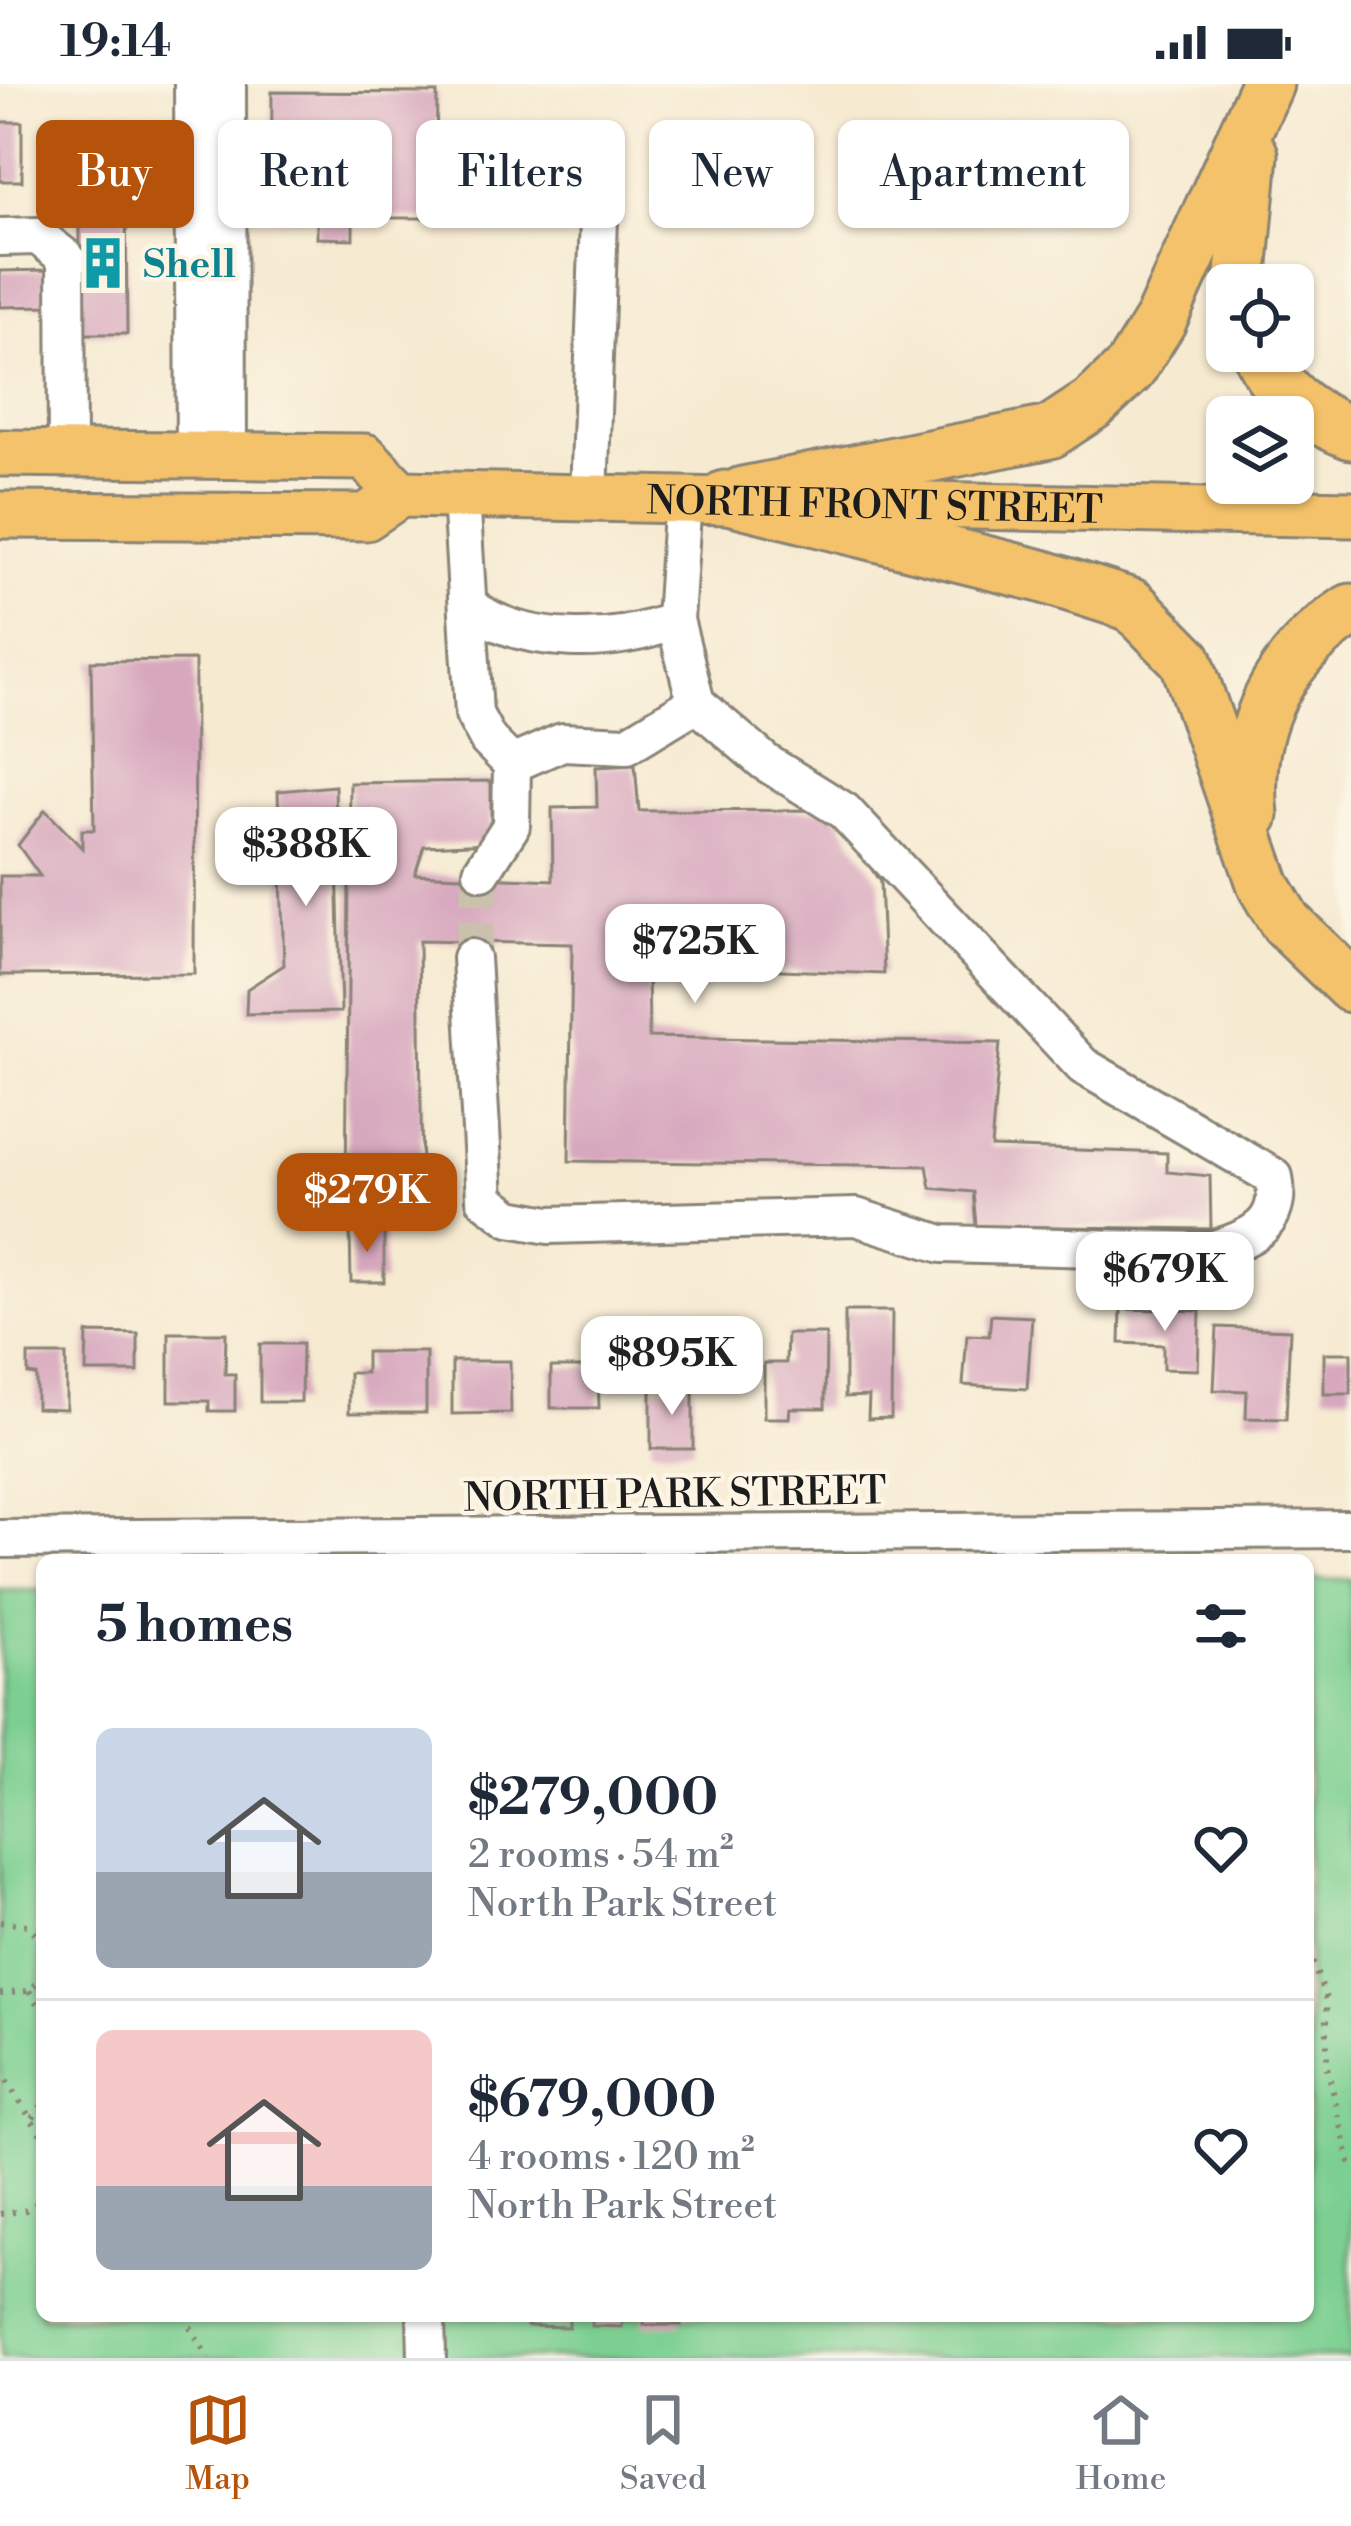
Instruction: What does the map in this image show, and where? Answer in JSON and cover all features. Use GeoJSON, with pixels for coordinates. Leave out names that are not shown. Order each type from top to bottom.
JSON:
{"type":"FeatureCollection","features":[{"type":"Feature","properties":{"kind":"highway"},"geometry":{"type":"LineString","coordinates":[[1241,264],[1247,175],[1268,84]]}},
{"type":"Feature","properties":{"kind":"highway"},"geometry":{"type":"LineString","coordinates":[[704,497],[1050,432],[1094,403],[1130,369],[1160,321],[1268,84]]}},
{"type":"Feature","properties":{"kind":"highway"},"geometry":{"type":"LineString","coordinates":[[1273,372],[1292,400],[1323,422],[1351,433]]}},
{"type":"Feature","properties":{"kind":"highway"},"geometry":{"type":"LineString","coordinates":[[704,497],[1095,590],[1132,605],[1186,660],[1201,692],[1228,791],[1264,886],[1286,923],[1351,986]]}},
{"type":"Feature","properties":{"kind":"highway"},"geometry":{"type":"LineString","coordinates":[[1264,886],[1248,782],[1260,714],[1300,648],[1351,610]]}},
{"type":"Feature","properties":{"kind":"main road"},"geometry":{"type":"LineString","coordinates":[[0,453],[365,457],[400,494]]}},
{"type":"Feature","properties":{"kind":"main road","name":"NORTH FRONT STREET"},"geometry":{"type":"LineString","coordinates":[[0,515],[366,518],[400,494],[1351,514]]}},
{"type":"Feature","properties":{"kind":"street"},"geometry":{"type":"LineString","coordinates":[[193,84],[212,455]]}},
{"type":"Feature","properties":{"kind":"street"},"geometry":{"type":"LineString","coordinates":[[212,455],[227,84]]}},
{"type":"Feature","properties":{"kind":"street"},"geometry":{"type":"LineString","coordinates":[[590,496],[599,228]]}},
{"type":"Feature","properties":{"kind":"street"},"geometry":{"type":"LineString","coordinates":[[0,237],[38,236],[66,258],[67,454]]}},
{"type":"Feature","properties":{"kind":"street"},"geometry":{"type":"LineString","coordinates":[[461,495],[474,714],[488,740],[512,764],[511,826],[482,871]]}},
{"type":"Feature","properties":{"kind":"street"},"geometry":{"type":"LineString","coordinates":[[471,958],[485,1199],[509,1218],[550,1225],[856,1217],[942,1244],[1208,1251],[1245,1240],[1271,1221],[1279,1202],[1274,1177],[1083,1066],[844,811],[765,762],[696,703],[675,620],[704,497]]}},
{"type":"Feature","properties":{"kind":"street"},"geometry":{"type":"LineString","coordinates":[[470,606],[492,624],[528,635],[645,633],[675,620]]}},
{"type":"Feature","properties":{"kind":"street"},"geometry":{"type":"LineString","coordinates":[[512,764],[562,742],[627,745],[696,703]]}},
{"type":"Feature","properties":{"kind":"street","name":"NORTH PARK STREET"},"geometry":{"type":"LineString","coordinates":[[0,1539],[410,1549],[1351,1529]]}},
{"type":"Feature","properties":{"kind":"street"},"geometry":{"type":"LineString","coordinates":[[426,2322],[427,2358]]}},
{"type":"Feature","properties":{"kind":"path"},"geometry":{"type":"LineString","coordinates":[[0,1922],[16,1921],[36,1931]]}},
{"type":"Feature","properties":{"kind":"path"},"geometry":{"type":"LineString","coordinates":[[1314,1966],[1327,2000],[1327,2067],[1351,2167]]}},
{"type":"Feature","properties":{"kind":"path"},"geometry":{"type":"LineString","coordinates":[[0,1994],[29,1990],[36,1982]]}},
{"type":"Feature","properties":{"kind":"path"},"geometry":{"type":"LineString","coordinates":[[29,1990],[36,2001]]}},
{"type":"Feature","properties":{"kind":"path"},"geometry":{"type":"LineString","coordinates":[[0,2071],[36,2125]]}},
{"type":"Feature","properties":{"kind":"path"},"geometry":{"type":"LineString","coordinates":[[33,2119],[36,2114]]}},
{"type":"Feature","properties":{"kind":"path"},"geometry":{"type":"LineString","coordinates":[[0,2214],[36,2204]]}},
{"type":"Feature","properties":{"kind":"path"},"geometry":{"type":"LineString","coordinates":[[187,2322],[208,2358]]}},
{"type":"Feature","properties":{"kind":"green space"},"geometry":{"type":"Polygon","coordinates":[[[1351,1579],[1351,2358],[0,2358],[0,1590],[36,1590],[36,2322],[1314,2322],[1314,1580],[1351,1579]]]}},
{"type":"Feature","properties":{"kind":"building"},"geometry":{"type":"Polygon","coordinates":[[[272,92],[437,93],[437,120],[416,120],[416,218],[392,218],[392,120],[272,120],[272,92]]]}},
{"type":"Feature","properties":{"kind":"building"},"geometry":{"type":"Polygon","coordinates":[[[0,122],[22,122],[22,181],[0,181],[0,122]]]}},
{"type":"Feature","properties":{"kind":"building","name":"Shell"},"geometry":{"type":"Polygon","coordinates":[[[79,228],[126,228],[127,334],[79,334],[79,228]]]}},
{"type":"Feature","properties":{"kind":"building"},"geometry":{"type":"Polygon","coordinates":[[[317,228],[353,228],[353,239],[317,238],[317,228]]]}},
{"type":"Feature","properties":{"kind":"building","name":"Shell"},"geometry":{"type":"Polygon","coordinates":[[[50,270],[50,306],[0,307],[0,271],[50,270]]]}},
{"type":"Feature","properties":{"kind":"building"},"geometry":{"type":"Polygon","coordinates":[[[195,660],[194,974],[0,975],[0,876],[40,876],[18,845],[45,810],[82,848],[82,830],[94,830],[91,661],[195,660]]]}},
{"type":"Feature","properties":{"kind":"building"},"geometry":{"type":"Polygon","coordinates":[[[635,765],[639,811],[833,810],[880,882],[884,974],[648,965],[649,1037],[1000,1043],[991,1147],[1167,1153],[1167,1172],[1210,1176],[1211,1229],[976,1226],[973,1192],[931,1188],[927,1166],[569,1161],[572,944],[419,941],[422,1188],[346,1186],[350,783],[491,781],[491,843],[424,846],[415,874],[553,880],[552,808],[597,807],[596,767],[635,765]]]}},
{"type":"Feature","properties":{"kind":"building"},"geometry":{"type":"Polygon","coordinates":[[[335,786],[341,1012],[246,1014],[247,989],[284,965],[278,791],[335,786]]]}},
{"type":"Feature","properties":{"kind":"building"},"geometry":{"type":"Polygon","coordinates":[[[350,1228],[384,1228],[384,1282],[351,1282],[350,1228]]]}},
{"type":"Feature","properties":{"kind":"building"},"geometry":{"type":"Polygon","coordinates":[[[1121,1309],[1200,1311],[1198,1370],[1163,1369],[1163,1345],[1120,1343],[1121,1309]]]}},
{"type":"Feature","properties":{"kind":"building"},"geometry":{"type":"Polygon","coordinates":[[[845,1311],[892,1311],[891,1418],[868,1419],[869,1396],[845,1397],[845,1311]]]}},
{"type":"Feature","properties":{"kind":"building"},"geometry":{"type":"Polygon","coordinates":[[[991,1315],[1032,1317],[1027,1389],[963,1385],[967,1335],[989,1336],[991,1315]]]}},
{"type":"Feature","properties":{"kind":"building"},"geometry":{"type":"Polygon","coordinates":[[[1217,1327],[1290,1330],[1286,1419],[1246,1418],[1247,1391],[1214,1390],[1217,1327]]]}},
{"type":"Feature","properties":{"kind":"building"},"geometry":{"type":"Polygon","coordinates":[[[87,1333],[138,1334],[138,1372],[86,1372],[87,1333]]]}},
{"type":"Feature","properties":{"kind":"building"},"geometry":{"type":"Polygon","coordinates":[[[169,1333],[226,1333],[225,1374],[235,1374],[235,1411],[209,1411],[209,1401],[169,1401],[169,1333]]]}},
{"type":"Feature","properties":{"kind":"building"},"geometry":{"type":"Polygon","coordinates":[[[787,1334],[826,1334],[825,1408],[790,1408],[789,1418],[764,1418],[764,1363],[786,1363],[787,1334]]]}},
{"type":"Feature","properties":{"kind":"building"},"geometry":{"type":"Polygon","coordinates":[[[260,1344],[302,1344],[301,1402],[260,1402],[260,1344]]]}},
{"type":"Feature","properties":{"kind":"building"},"geometry":{"type":"Polygon","coordinates":[[[366,1352],[426,1352],[426,1413],[349,1413],[349,1373],[366,1373],[366,1352]]]}},
{"type":"Feature","properties":{"kind":"building"},"geometry":{"type":"Polygon","coordinates":[[[1324,1353],[1351,1353],[1351,1394],[1324,1394],[1324,1353]]]}},
{"type":"Feature","properties":{"kind":"building"},"geometry":{"type":"Polygon","coordinates":[[[28,1355],[66,1355],[66,1409],[36,1408],[36,1375],[28,1374],[28,1355]]]}},
{"type":"Feature","properties":{"kind":"building"},"geometry":{"type":"Polygon","coordinates":[[[452,1361],[510,1361],[511,1413],[452,1414],[452,1361]]]}},
{"type":"Feature","properties":{"kind":"building"},"geometry":{"type":"Polygon","coordinates":[[[551,1367],[598,1367],[599,1408],[551,1408],[551,1367]]]}},
{"type":"Feature","properties":{"kind":"building"},"geometry":{"type":"Polygon","coordinates":[[[651,1387],[693,1387],[693,1449],[651,1449],[651,1387]]]}},
{"type":"Feature","properties":{"kind":"building"},"geometry":{"type":"Polygon","coordinates":[[[527,2322],[569,2322],[569,2327],[527,2326],[527,2322]]]}},
{"type":"Feature","properties":{"kind":"building"},"geometry":{"type":"Polygon","coordinates":[[[592,2322],[622,2322],[622,2327],[592,2326],[592,2322]]]}},
{"type":"Feature","properties":{"kind":"building"},"geometry":{"type":"Polygon","coordinates":[[[644,2322],[681,2322],[681,2325],[644,2322]]]}},
{"type":"Feature","properties":{"kind":"tunnel"},"geometry":{"type":"LineString","coordinates":[[471,958],[482,871]]}},
{"type":"Feature","properties":{"kind":"place","name":"Shell"},"geometry":{"type":"Point","coordinates":[103,263]}}]}
